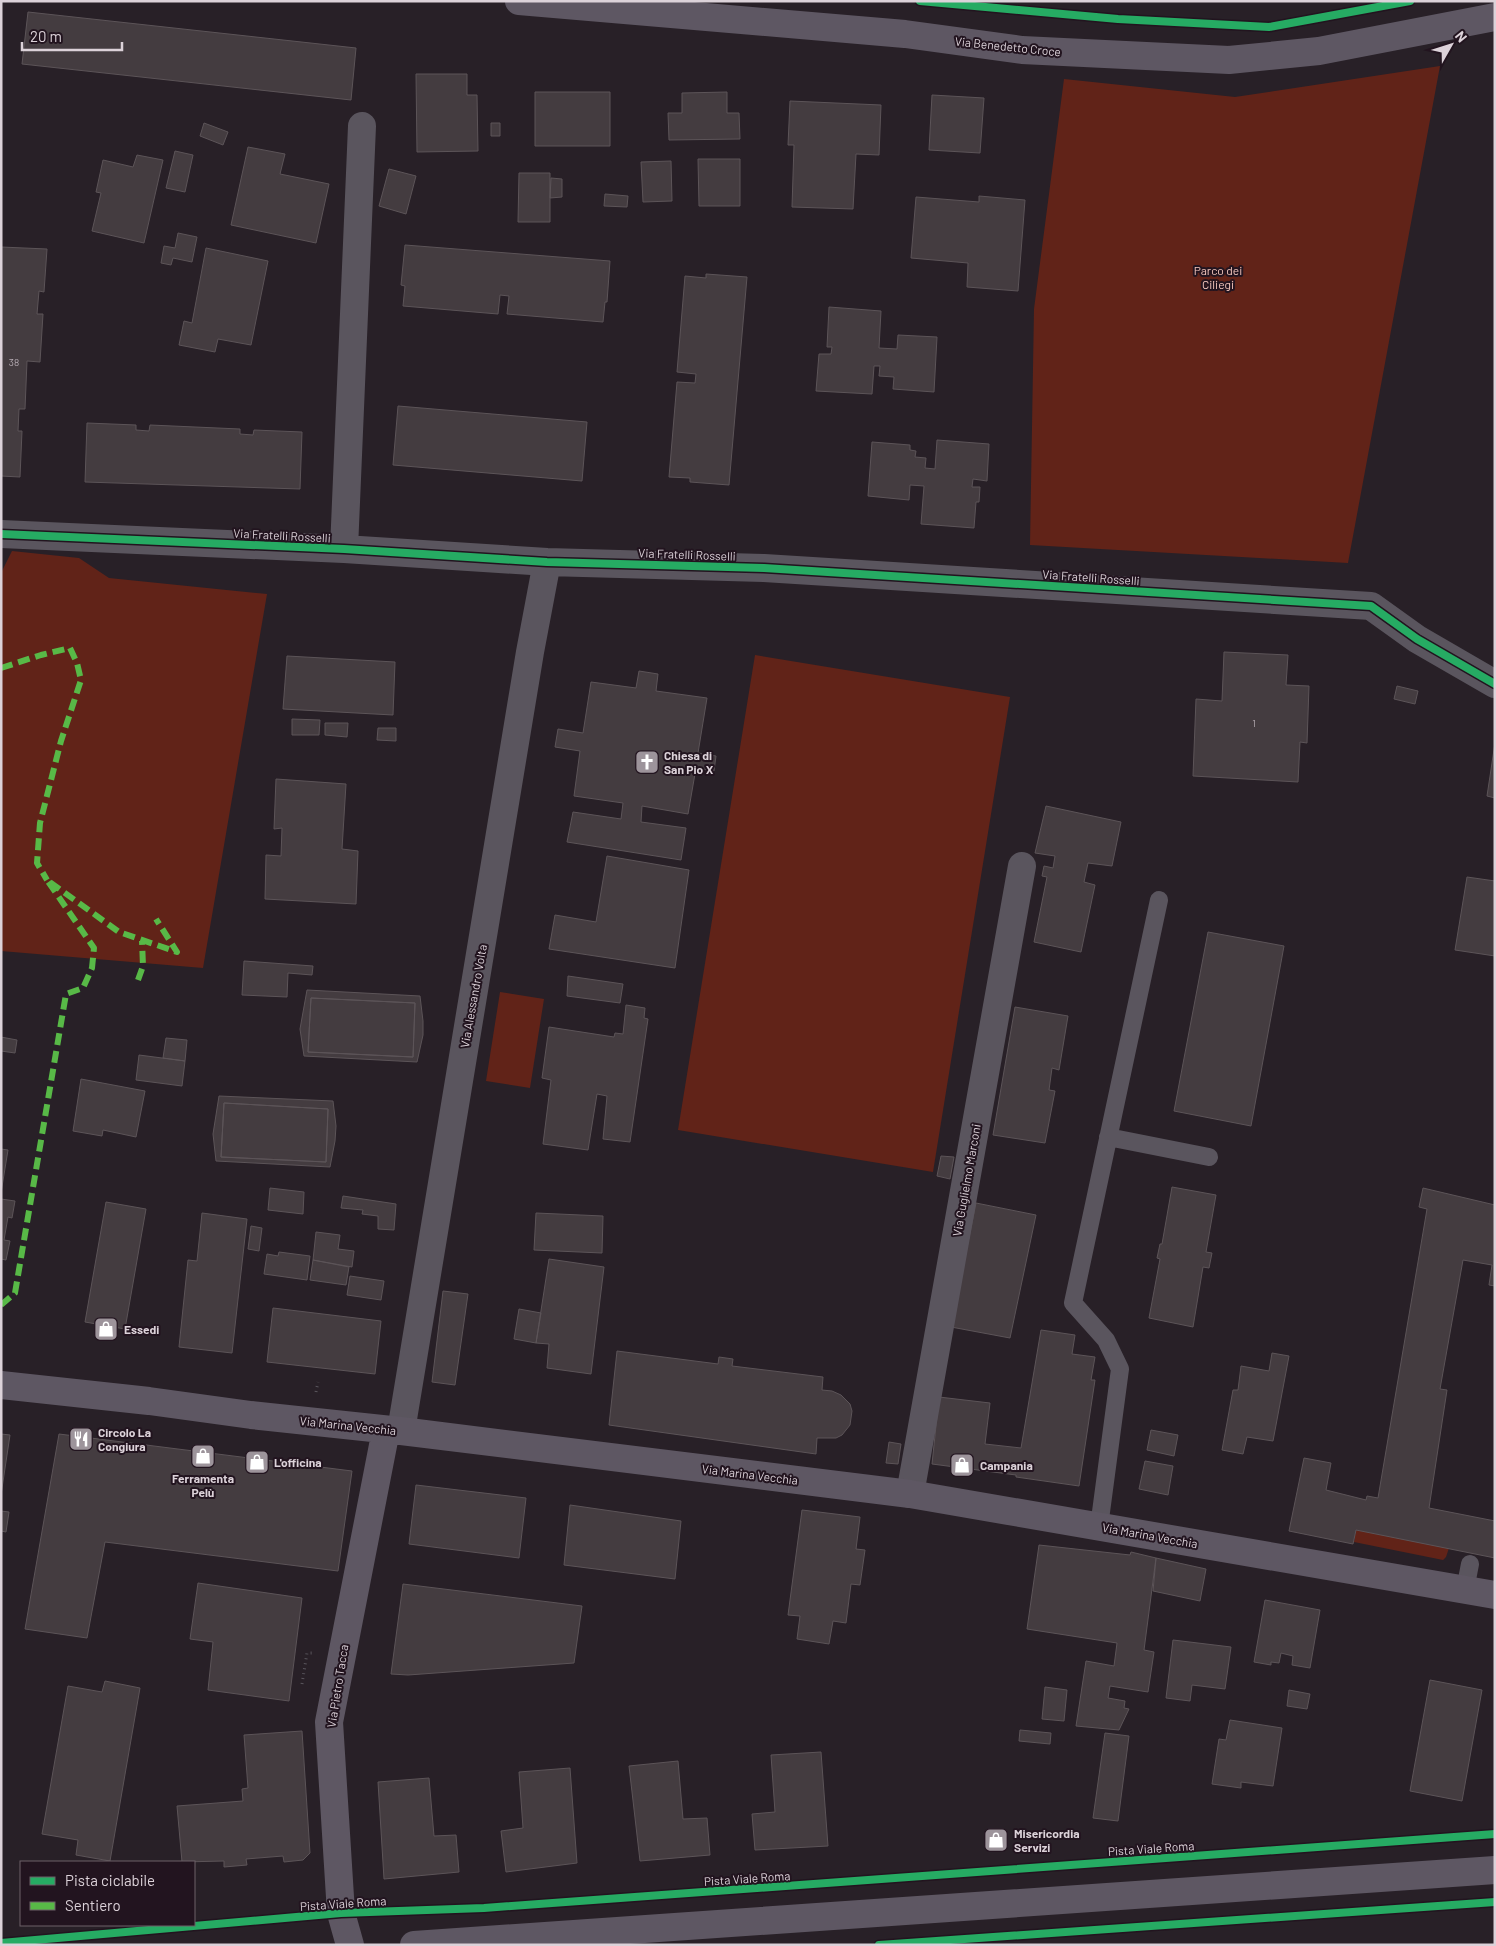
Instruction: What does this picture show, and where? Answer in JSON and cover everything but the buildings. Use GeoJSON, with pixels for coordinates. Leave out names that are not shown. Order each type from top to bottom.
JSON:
{"type":"FeatureCollection","features":[{"type":"Feature","properties":{"kind":"main road","name":"Via Benedetto Croce"},"geometry":{"type":"LineString","coordinates":[[519,1],[906,34],[1022,50],[1229,60],[1319,51],[1495,17]]}},
{"type":"Feature","properties":{"kind":"main road","name":"Via Marina Vecchia"},"geometry":{"type":"LineString","coordinates":[[1,1385],[394,1430],[910,1494],[1098,1527],[1468,1577],[1495,1595]]}},
{"type":"Feature","properties":{"kind":"main road","name":"Via Pietro Tacca"},"geometry":{"type":"LineString","coordinates":[[350,1945],[341,1913],[329,1722],[394,1430]]}},
{"type":"Feature","properties":{"kind":"main road"},"geometry":{"type":"LineString","coordinates":[[414,1945],[1495,1870]]}},
{"type":"Feature","properties":{"kind":"street","name":"Via Fratelli Rosselli"},"geometry":{"type":"LineString","coordinates":[[344,549],[362,126]]}},
{"type":"Feature","properties":{"kind":"street","name":"Via Fratelli Rosselli"},"geometry":{"type":"LineString","coordinates":[[1,534],[344,549],[547,562],[764,568],[1371,606],[1417,639],[1495,684]]}},
{"type":"Feature","properties":{"kind":"street","name":"Via Alessandro Volta"},"geometry":{"type":"LineString","coordinates":[[394,1430],[547,562]]}},
{"type":"Feature","properties":{"kind":"street","name":"Via Guglielmo Marconi"},"geometry":{"type":"LineString","coordinates":[[910,1494],[1022,866]]}},
{"type":"Feature","properties":{"kind":"lane"},"geometry":{"type":"LineString","coordinates":[[1098,1527],[1120,1369],[1106,1340],[1073,1302],[1159,900]]}},
{"type":"Feature","properties":{"kind":"lane"},"geometry":{"type":"LineString","coordinates":[[1108,1137],[1209,1157]]}},
{"type":"Feature","properties":{"kind":"green space","name":"Parco dei Ciliegi"},"geometry":{"type":"Polygon","coordinates":[[[1440,66],[1348,563],[1030,545],[1034,309],[1064,79],[1235,97],[1440,66]]]}},
{"type":"Feature","properties":{"kind":"green space"},"geometry":{"type":"Polygon","coordinates":[[[12,551],[79,558],[109,578],[267,594],[203,968],[1,951],[1,573],[12,551]]]}},
{"type":"Feature","properties":{"kind":"green space"},"geometry":{"type":"Polygon","coordinates":[[[755,655],[1010,697],[933,1172],[678,1130],[755,655]]]}},
{"type":"Feature","properties":{"kind":"green space"},"geometry":{"type":"Polygon","coordinates":[[[500,992],[544,999],[530,1088],[486,1081],[500,992]]]}},
{"type":"Feature","properties":{"kind":"green space"},"geometry":{"type":"Polygon","coordinates":[[[1356,1530],[1449,1548],[1443,1560],[1354,1542],[1356,1530]]]}},
{"type":"Feature","properties":{"kind":"marked path"},"geometry":{"type":"LineString","coordinates":[[1,668],[70,648],[77,663],[81,680],[61,741],[40,823],[37,863],[47,880]]}},
{"type":"Feature","properties":{"kind":"marked path"},"geometry":{"type":"LineString","coordinates":[[1,1305],[15,1293],[66,994],[83,988],[92,968],[94,948],[47,880],[119,932],[177,952],[156,919]]}},
{"type":"Feature","properties":{"kind":"marked path"},"geometry":{"type":"LineString","coordinates":[[138,980],[143,966],[142,941]]}},
{"type":"Feature","properties":{"kind":"cycle path"},"geometry":{"type":"LineString","coordinates":[[920,1],[1118,19],[1269,27],[1410,1]]}},
{"type":"Feature","properties":{"kind":"cycle path"},"geometry":{"type":"LineString","coordinates":[[1,534],[344,549],[547,562],[764,568],[1371,606],[1417,639],[1495,684]]}},
{"type":"Feature","properties":{"kind":"cycle path","name":"Pista Viale Roma"},"geometry":{"type":"LineString","coordinates":[[195,1926],[341,1913],[484,1908],[1495,1834]]}},
{"type":"Feature","properties":{"kind":"cycle path"},"geometry":{"type":"LineString","coordinates":[[879,1945],[1495,1902]]}},
{"type":"Feature","properties":{"kind":"cycle path","name":"Pista Viale Roma"},"geometry":{"type":"LineString","coordinates":[[1,1943],[194,1926]]}},
{"type":"Feature","properties":{"kind":"place","name":"Chiesa di San Pio X"},"geometry":{"type":"Point","coordinates":[647,762]}},
{"type":"Feature","properties":{"kind":"place","name":"Essedi"},"geometry":{"type":"Point","coordinates":[106,1329]}},
{"type":"Feature","properties":{"kind":"place","name":"Circolo La Congiura"},"geometry":{"type":"Point","coordinates":[81,1439]}},
{"type":"Feature","properties":{"kind":"place","name":"Ferramenta Pelù"},"geometry":{"type":"Point","coordinates":[203,1456]}},
{"type":"Feature","properties":{"kind":"place","name":"L'officina"},"geometry":{"type":"Point","coordinates":[257,1462]}},
{"type":"Feature","properties":{"kind":"place","name":"Campania"},"geometry":{"type":"Point","coordinates":[962,1465]}},
{"type":"Feature","properties":{"kind":"place","name":"Misericordia Servizi"},"geometry":{"type":"Point","coordinates":[996,1840]}}]}
